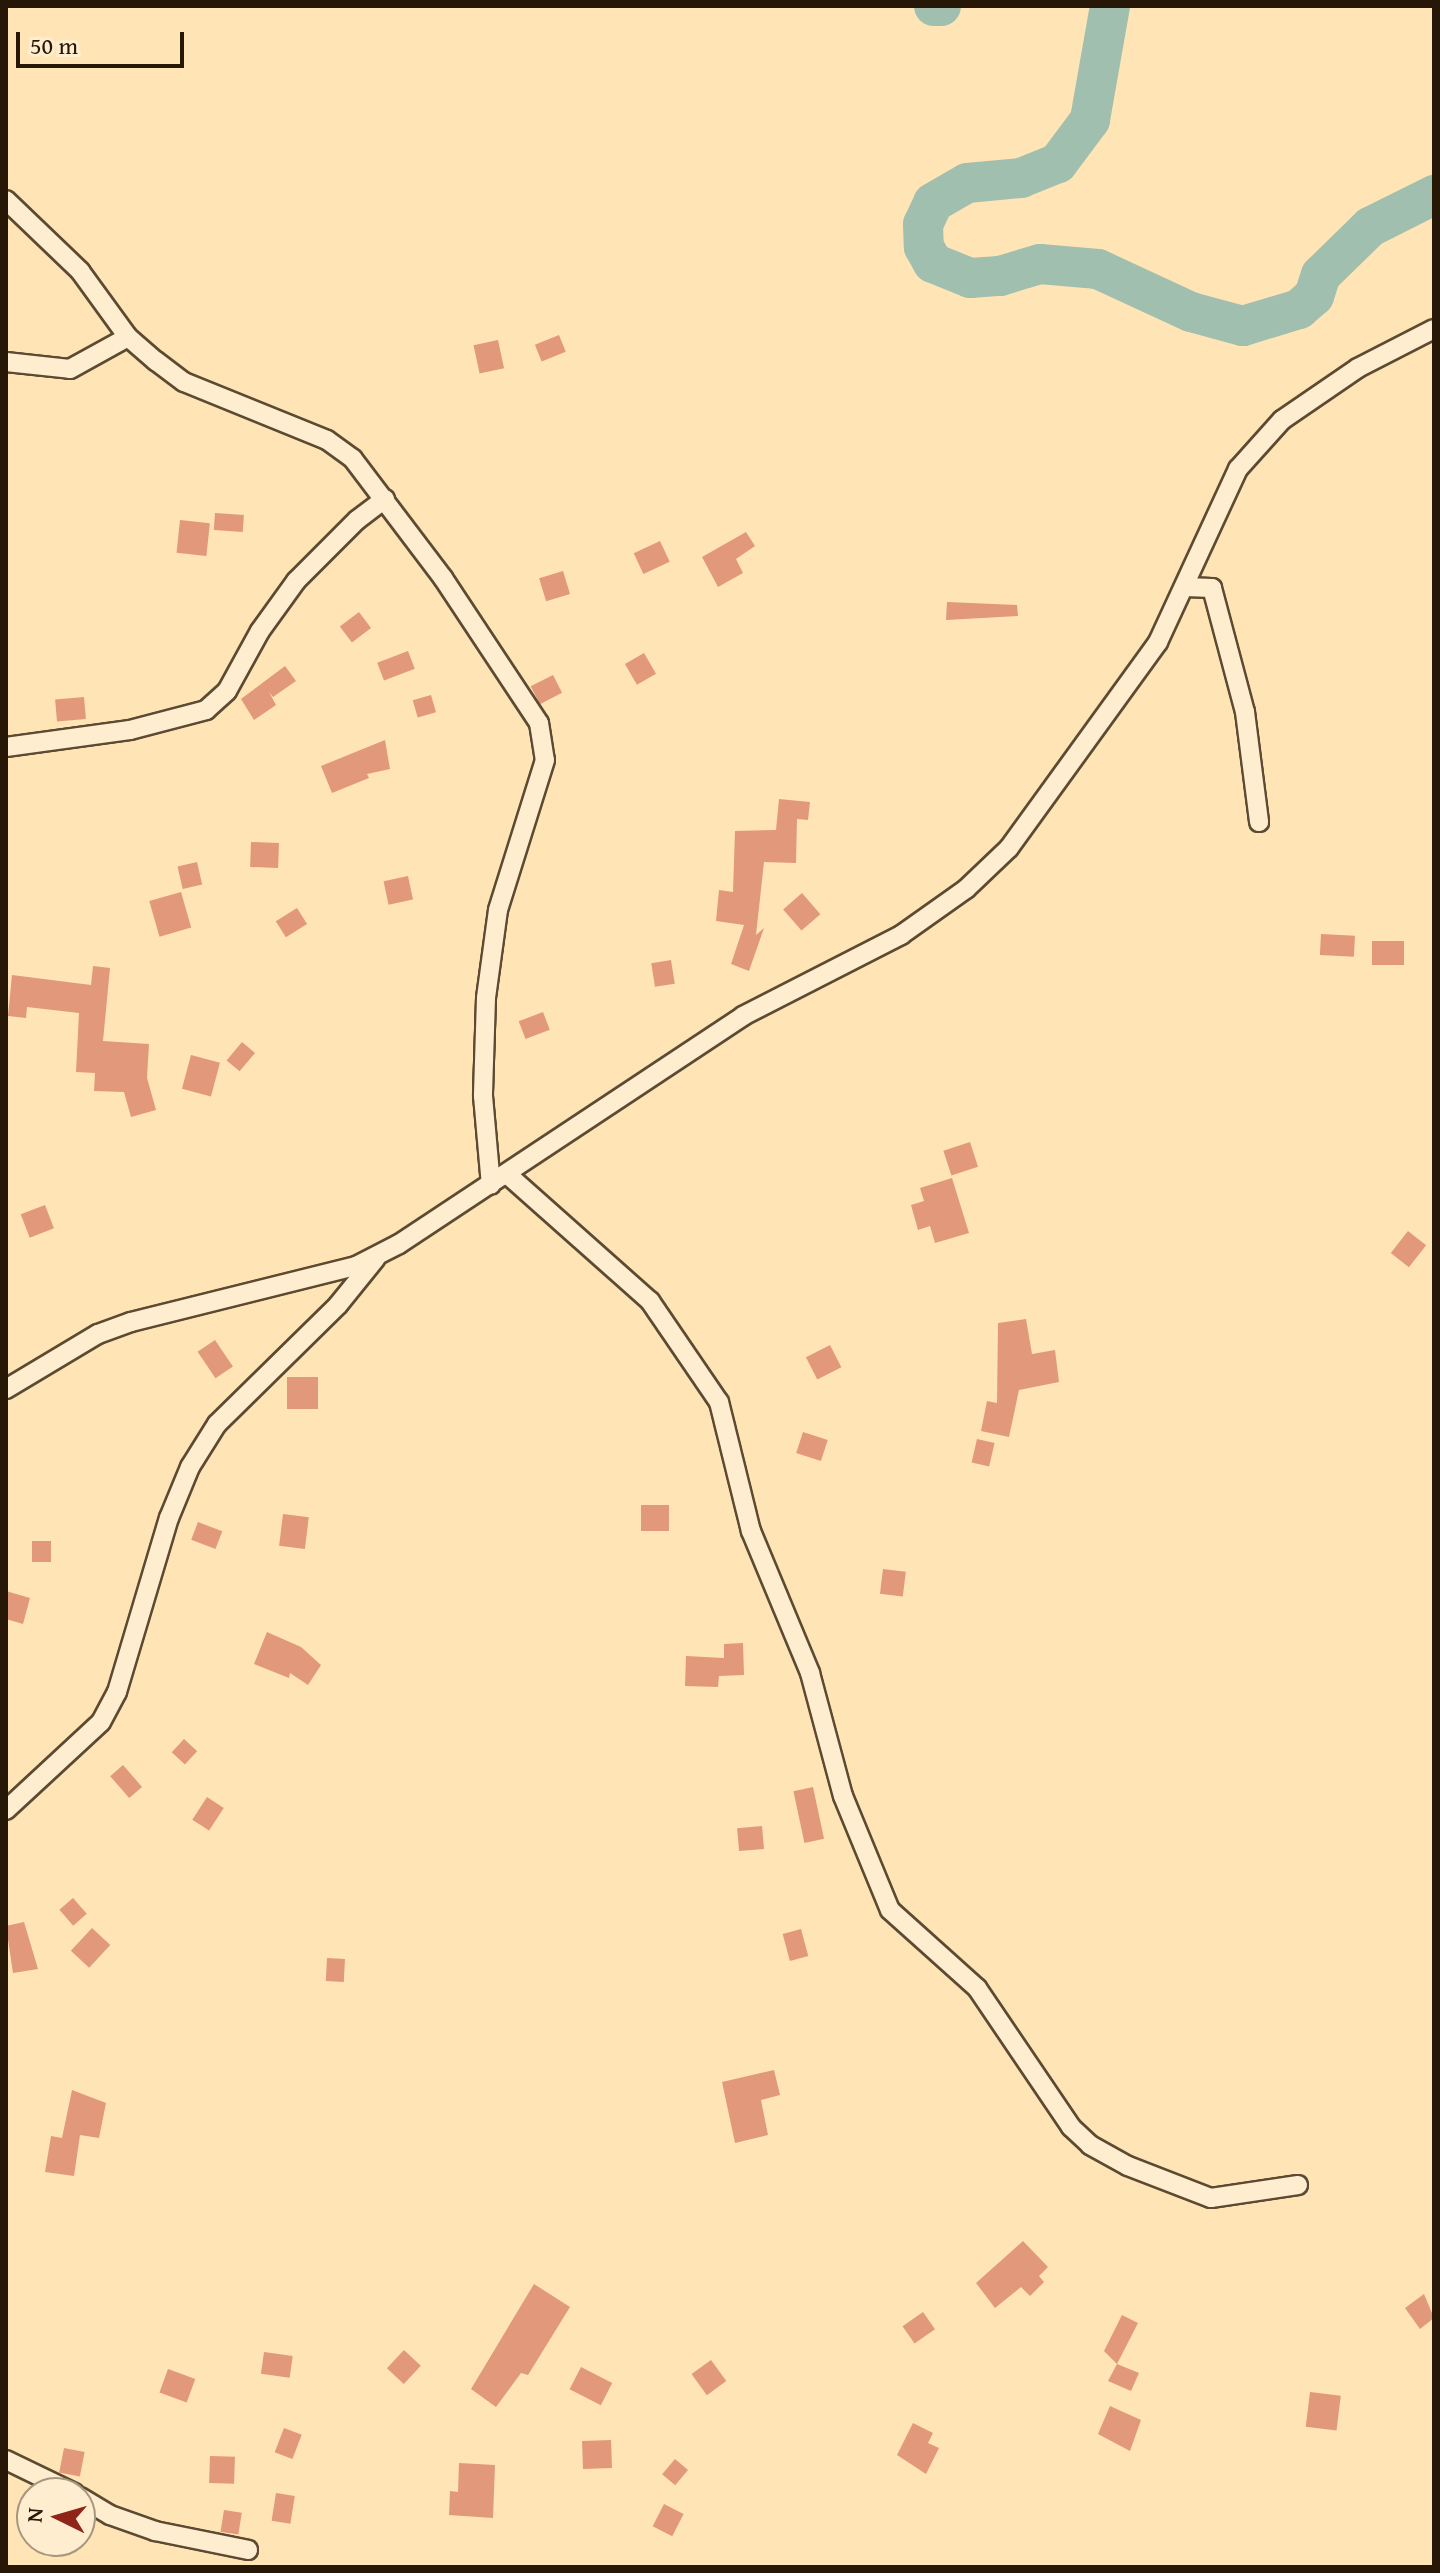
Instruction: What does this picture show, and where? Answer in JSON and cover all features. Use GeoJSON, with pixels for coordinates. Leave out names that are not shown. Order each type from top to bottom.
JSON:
{"type":"FeatureCollection","features":[{"type":"Feature","properties":{"kind":"street"},"geometry":{"type":"LineString","coordinates":[[6,200],[80,271],[128,337],[184,382],[327,440],[353,459],[385,499],[523,695],[545,742],[538,789],[498,910],[486,998],[483,1096],[491,1185]]}},
{"type":"Feature","properties":{"kind":"street"},"geometry":{"type":"LineString","coordinates":[[6,1389],[98,1334],[131,1322],[356,1266],[379,1255],[508,1175],[743,1016],[901,935],[966,889],[1009,848],[1158,642],[1238,469],[1282,420],[1358,368],[1434,329]]}},
{"type":"Feature","properties":{"kind":"street"},"geometry":{"type":"LineString","coordinates":[[6,362],[70,369],[128,337]]}},
{"type":"Feature","properties":{"kind":"street"},"geometry":{"type":"LineString","coordinates":[[6,747],[130,730],[206,710],[227,691],[260,631],[296,581],[357,520],[385,499]]}},
{"type":"Feature","properties":{"kind":"street"},"geometry":{"type":"LineString","coordinates":[[1185,587],[1212,588],[1245,712],[1259,822]]}},
{"type":"Feature","properties":{"kind":"street"},"geometry":{"type":"LineString","coordinates":[[508,1175],[650,1301],[719,1402],[751,1531],[777,1585],[810,1673],[843,1796],[890,1910],[977,1988],[1071,2127],[1090,2145],[1128,2166],[1211,2198],[1298,2185]]}},
{"type":"Feature","properties":{"kind":"street"},"geometry":{"type":"LineString","coordinates":[[6,1810],[101,1722],[117,1692],[169,1518],[190,1467],[217,1424],[338,1305],[379,1255]]}},
{"type":"Feature","properties":{"kind":"street"},"geometry":{"type":"LineString","coordinates":[[6,2460],[41,2477]]}},
{"type":"Feature","properties":{"kind":"street"},"geometry":{"type":"LineString","coordinates":[[96,2507],[110,2515],[155,2531],[248,2550]]}},
{"type":"Feature","properties":{"kind":"building"},"geometry":{"type":"Polygon","coordinates":[[[559,335],[566,352],[542,361],[535,345],[559,335]]]}},
{"type":"Feature","properties":{"kind":"building"},"geometry":{"type":"Polygon","coordinates":[[[498,340],[504,368],[480,374],[474,345],[498,340]]]}},
{"type":"Feature","properties":{"kind":"building"},"geometry":{"type":"Polygon","coordinates":[[[215,513],[244,515],[243,532],[214,530],[215,513]]]}},
{"type":"Feature","properties":{"kind":"building"},"geometry":{"type":"Polygon","coordinates":[[[180,520],[210,523],[206,556],[177,553],[180,520]]]}},
{"type":"Feature","properties":{"kind":"building"},"geometry":{"type":"Polygon","coordinates":[[[746,532],[755,546],[736,559],[743,573],[718,587],[702,557],[746,532]]]}},
{"type":"Feature","properties":{"kind":"building"},"geometry":{"type":"Polygon","coordinates":[[[660,541],[670,562],[643,574],[634,553],[660,541]]]}},
{"type":"Feature","properties":{"kind":"building"},"geometry":{"type":"Polygon","coordinates":[[[563,571],[570,594],[546,601],[539,578],[563,571]]]}},
{"type":"Feature","properties":{"kind":"building"},"geometry":{"type":"Polygon","coordinates":[[[947,602],[1017,605],[1018,616],[946,620],[947,602]]]}},
{"type":"Feature","properties":{"kind":"building"},"geometry":{"type":"Polygon","coordinates":[[[359,612],[371,628],[352,642],[340,626],[359,612]]]}},
{"type":"Feature","properties":{"kind":"building"},"geometry":{"type":"Polygon","coordinates":[[[408,651],[415,669],[384,681],[377,663],[408,651]]]}},
{"type":"Feature","properties":{"kind":"building"},"geometry":{"type":"Polygon","coordinates":[[[644,653],[656,674],[637,685],[625,664],[644,653]]]}},
{"type":"Feature","properties":{"kind":"building"},"geometry":{"type":"Polygon","coordinates":[[[285,666],[296,681],[273,697],[269,692],[276,705],[254,720],[241,699],[285,666]]]}},
{"type":"Feature","properties":{"kind":"building"},"geometry":{"type":"Polygon","coordinates":[[[553,675],[562,693],[540,704],[531,686],[553,675]]]}},
{"type":"Feature","properties":{"kind":"building"},"geometry":{"type":"Polygon","coordinates":[[[431,695],[436,712],[418,718],[413,700],[431,695]]]}},
{"type":"Feature","properties":{"kind":"building"},"geometry":{"type":"Polygon","coordinates":[[[84,697],[86,719],[57,721],[55,700],[84,697]]]}},
{"type":"Feature","properties":{"kind":"building"},"geometry":{"type":"Polygon","coordinates":[[[385,740],[390,769],[367,774],[369,778],[332,793],[321,766],[385,740]]]}},
{"type":"Feature","properties":{"kind":"building"},"geometry":{"type":"Polygon","coordinates":[[[779,799],[810,802],[808,820],[797,819],[796,863],[764,862],[756,935],[764,928],[749,971],[731,964],[744,925],[716,921],[719,890],[733,892],[735,831],[776,830],[779,799]]]}},
{"type":"Feature","properties":{"kind":"building"},"geometry":{"type":"Polygon","coordinates":[[[251,842],[279,843],[278,868],[250,867],[251,842]]]}},
{"type":"Feature","properties":{"kind":"building"},"geometry":{"type":"Polygon","coordinates":[[[197,862],[202,884],[183,889],[178,866],[197,862]]]}},
{"type":"Feature","properties":{"kind":"building"},"geometry":{"type":"Polygon","coordinates":[[[408,876],[413,899],[389,905],[384,881],[408,876]]]}},
{"type":"Feature","properties":{"kind":"building"},"geometry":{"type":"Polygon","coordinates":[[[181,892],[191,928],[159,937],[149,901],[181,892]]]}},
{"type":"Feature","properties":{"kind":"building"},"geometry":{"type":"Polygon","coordinates":[[[802,893],[820,914],[802,931],[783,909],[802,893]]]}},
{"type":"Feature","properties":{"kind":"building"},"geometry":{"type":"Polygon","coordinates":[[[297,908],[307,924],[286,937],[276,921],[297,908]]]}},
{"type":"Feature","properties":{"kind":"building"},"geometry":{"type":"Polygon","coordinates":[[[1321,934],[1355,936],[1354,957],[1320,955],[1321,934]]]}},
{"type":"Feature","properties":{"kind":"building"},"geometry":{"type":"Polygon","coordinates":[[[1372,941],[1404,941],[1404,965],[1372,965],[1372,941]]]}},
{"type":"Feature","properties":{"kind":"building"},"geometry":{"type":"Polygon","coordinates":[[[671,960],[675,984],[655,987],[651,963],[671,960]]]}},
{"type":"Feature","properties":{"kind":"building"},"geometry":{"type":"Polygon","coordinates":[[[93,966],[110,968],[103,1041],[149,1044],[147,1078],[156,1110],[131,1117],[124,1092],[94,1091],[95,1073],[76,1072],[79,1013],[27,1007],[26,1018],[8,1016],[12,975],[91,985],[93,966]]]}},
{"type":"Feature","properties":{"kind":"building"},"geometry":{"type":"Polygon","coordinates":[[[543,1012],[550,1030],[526,1039],[519,1021],[543,1012]]]}},
{"type":"Feature","properties":{"kind":"building"},"geometry":{"type":"Polygon","coordinates":[[[242,1042],[255,1053],[240,1071],[227,1060],[242,1042]]]}},
{"type":"Feature","properties":{"kind":"building"},"geometry":{"type":"Polygon","coordinates":[[[191,1055],[220,1063],[211,1097],[182,1089],[191,1055]]]}},
{"type":"Feature","properties":{"kind":"building"},"geometry":{"type":"Polygon","coordinates":[[[970,1142],[978,1167],[951,1175],[943,1151],[970,1142]]]}},
{"type":"Feature","properties":{"kind":"building"},"geometry":{"type":"Polygon","coordinates":[[[952,1178],[969,1233],[935,1243],[930,1226],[918,1230],[911,1205],[924,1201],[920,1188],[952,1178]]]}},
{"type":"Feature","properties":{"kind":"building"},"geometry":{"type":"Polygon","coordinates":[[[45,1205],[54,1228],[30,1238],[21,1214],[45,1205]]]}},
{"type":"Feature","properties":{"kind":"building"},"geometry":{"type":"Polygon","coordinates":[[[1408,1231],[1426,1245],[1409,1267],[1391,1253],[1408,1231]]]}},
{"type":"Feature","properties":{"kind":"building"},"geometry":{"type":"Polygon","coordinates":[[[1026,1319],[1032,1354],[1055,1350],[1059,1382],[1019,1390],[1009,1437],[981,1431],[987,1401],[997,1403],[998,1323],[1026,1319]]]}},
{"type":"Feature","properties":{"kind":"building"},"geometry":{"type":"Polygon","coordinates":[[[215,1340],[233,1367],[215,1378],[198,1352],[215,1340]]]}},
{"type":"Feature","properties":{"kind":"building"},"geometry":{"type":"Polygon","coordinates":[[[830,1345],[841,1367],[817,1380],[806,1357],[830,1345]]]}},
{"type":"Feature","properties":{"kind":"building"},"geometry":{"type":"Polygon","coordinates":[[[287,1377],[318,1377],[318,1409],[287,1409],[287,1377]]]}},
{"type":"Feature","properties":{"kind":"building"},"geometry":{"type":"Polygon","coordinates":[[[803,1432],[828,1440],[821,1461],[796,1453],[803,1432]]]}},
{"type":"Feature","properties":{"kind":"building"},"geometry":{"type":"Polygon","coordinates":[[[977,1439],[995,1443],[989,1466],[972,1462],[977,1439]]]}},
{"type":"Feature","properties":{"kind":"building"},"geometry":{"type":"Polygon","coordinates":[[[641,1505],[669,1505],[669,1531],[641,1531],[641,1505]]]}},
{"type":"Feature","properties":{"kind":"building"},"geometry":{"type":"Polygon","coordinates":[[[283,1514],[309,1517],[305,1549],[279,1546],[283,1514]]]}},
{"type":"Feature","properties":{"kind":"building"},"geometry":{"type":"Polygon","coordinates":[[[198,1522],[222,1531],[215,1549],[191,1540],[198,1522]]]}},
{"type":"Feature","properties":{"kind":"building"},"geometry":{"type":"Polygon","coordinates":[[[32,1541],[51,1541],[51,1562],[32,1562],[32,1541]]]}},
{"type":"Feature","properties":{"kind":"building"},"geometry":{"type":"Polygon","coordinates":[[[883,1569],[906,1572],[903,1597],[880,1594],[883,1569]]]}},
{"type":"Feature","properties":{"kind":"building"},"geometry":{"type":"Polygon","coordinates":[[[6,1591],[30,1598],[23,1624],[6,1619],[6,1591]]]}},
{"type":"Feature","properties":{"kind":"building"},"geometry":{"type":"Polygon","coordinates":[[[267,1632],[301,1647],[321,1665],[308,1685],[290,1673],[289,1678],[254,1664],[267,1632]]]}},
{"type":"Feature","properties":{"kind":"building"},"geometry":{"type":"Polygon","coordinates":[[[743,1643],[744,1675],[719,1676],[718,1687],[685,1686],[686,1656],[724,1658],[724,1644],[743,1643]]]}},
{"type":"Feature","properties":{"kind":"building"},"geometry":{"type":"Polygon","coordinates":[[[184,1739],[197,1751],[185,1764],[172,1752],[184,1739]]]}},
{"type":"Feature","properties":{"kind":"building"},"geometry":{"type":"Polygon","coordinates":[[[123,1765],[142,1787],[129,1798],[110,1776],[123,1765]]]}},
{"type":"Feature","properties":{"kind":"building"},"geometry":{"type":"Polygon","coordinates":[[[813,1787],[824,1839],[804,1843],[793,1791],[813,1787]]]}},
{"type":"Feature","properties":{"kind":"building"},"geometry":{"type":"Polygon","coordinates":[[[207,1797],[224,1808],[209,1831],[192,1820],[207,1797]]]}},
{"type":"Feature","properties":{"kind":"building"},"geometry":{"type":"Polygon","coordinates":[[[762,1826],[764,1849],[739,1851],[737,1828],[762,1826]]]}},
{"type":"Feature","properties":{"kind":"building"},"geometry":{"type":"Polygon","coordinates":[[[73,1898],[87,1914],[73,1926],[59,1910],[73,1898]]]}},
{"type":"Feature","properties":{"kind":"building"},"geometry":{"type":"Polygon","coordinates":[[[24,1922],[38,1969],[13,1973],[6,1926],[24,1922]]]}},
{"type":"Feature","properties":{"kind":"building"},"geometry":{"type":"Polygon","coordinates":[[[92,1928],[110,1945],[89,1968],[71,1951],[92,1928]]]}},
{"type":"Feature","properties":{"kind":"building"},"geometry":{"type":"Polygon","coordinates":[[[801,1929],[808,1956],[790,1961],[783,1934],[801,1929]]]}},
{"type":"Feature","properties":{"kind":"building"},"geometry":{"type":"Polygon","coordinates":[[[327,1958],[345,1959],[344,1982],[326,1981],[327,1958]]]}},
{"type":"Feature","properties":{"kind":"building"},"geometry":{"type":"Polygon","coordinates":[[[774,2070],[780,2095],[761,2100],[768,2135],[735,2143],[722,2082],[774,2070]]]}},
{"type":"Feature","properties":{"kind":"building"},"geometry":{"type":"Polygon","coordinates":[[[72,2090],[106,2103],[99,2138],[80,2135],[74,2176],[45,2172],[51,2136],[62,2138],[72,2090]]]}},
{"type":"Feature","properties":{"kind":"building"},"geometry":{"type":"Polygon","coordinates":[[[1023,2241],[1048,2267],[1039,2276],[1044,2282],[1030,2296],[1021,2287],[995,2308],[976,2283],[1023,2241]]]}},
{"type":"Feature","properties":{"kind":"building"},"geometry":{"type":"Polygon","coordinates":[[[534,2284],[570,2307],[528,2375],[521,2373],[496,2407],[471,2389],[534,2284]]]}},
{"type":"Feature","properties":{"kind":"building"},"geometry":{"type":"Polygon","coordinates":[[[1424,2294],[1434,2318],[1420,2329],[1405,2308],[1424,2294]]]}},
{"type":"Feature","properties":{"kind":"building"},"geometry":{"type":"Polygon","coordinates":[[[923,2312],[935,2329],[915,2344],[903,2326],[923,2312]]]}},
{"type":"Feature","properties":{"kind":"building"},"geometry":{"type":"Polygon","coordinates":[[[1122,2315],[1138,2323],[1117,2364],[1104,2351],[1122,2315]]]}},
{"type":"Feature","properties":{"kind":"building"},"geometry":{"type":"Polygon","coordinates":[[[404,2350],[421,2366],[404,2384],[387,2368],[404,2350]]]}},
{"type":"Feature","properties":{"kind":"building"},"geometry":{"type":"Polygon","coordinates":[[[264,2352],[293,2356],[290,2378],[261,2374],[264,2352]]]}},
{"type":"Feature","properties":{"kind":"building"},"geometry":{"type":"Polygon","coordinates":[[[711,2360],[726,2381],[707,2395],[692,2374],[711,2360]]]}},
{"type":"Feature","properties":{"kind":"building"},"geometry":{"type":"Polygon","coordinates":[[[1117,2364],[1139,2373],[1131,2391],[1108,2381],[1117,2364]]]}},
{"type":"Feature","properties":{"kind":"building"},"geometry":{"type":"Polygon","coordinates":[[[581,2367],[612,2383],[601,2405],[570,2389],[581,2367]]]}},
{"type":"Feature","properties":{"kind":"building"},"geometry":{"type":"Polygon","coordinates":[[[168,2369],[195,2379],[187,2402],[159,2392],[168,2369]]]}},
{"type":"Feature","properties":{"kind":"building"},"geometry":{"type":"Polygon","coordinates":[[[1310,2392],[1341,2396],[1337,2431],[1306,2427],[1310,2392]]]}},
{"type":"Feature","properties":{"kind":"building"},"geometry":{"type":"Polygon","coordinates":[[[1110,2406],[1141,2420],[1130,2451],[1098,2434],[1110,2406]]]}},
{"type":"Feature","properties":{"kind":"building"},"geometry":{"type":"Polygon","coordinates":[[[913,2423],[933,2433],[928,2443],[939,2448],[926,2474],[897,2455],[913,2423]]]}},
{"type":"Feature","properties":{"kind":"building"},"geometry":{"type":"Polygon","coordinates":[[[284,2428],[302,2435],[292,2459],[275,2452],[284,2428]]]}},
{"type":"Feature","properties":{"kind":"building"},"geometry":{"type":"Polygon","coordinates":[[[611,2440],[612,2468],[583,2469],[582,2441],[611,2440]]]}},
{"type":"Feature","properties":{"kind":"building"},"geometry":{"type":"Polygon","coordinates":[[[64,2448],[85,2452],[80,2477],[59,2473],[64,2448]]]}},
{"type":"Feature","properties":{"kind":"building"},"geometry":{"type":"Polygon","coordinates":[[[210,2456],[235,2457],[234,2484],[209,2483],[210,2456]]]}},
{"type":"Feature","properties":{"kind":"building"},"geometry":{"type":"Polygon","coordinates":[[[675,2459],[688,2470],[675,2485],[662,2474],[675,2459]]]}},
{"type":"Feature","properties":{"kind":"building"},"geometry":{"type":"Polygon","coordinates":[[[459,2463],[495,2465],[493,2518],[449,2515],[450,2491],[458,2492],[459,2463]]]}},
{"type":"Feature","properties":{"kind":"building"},"geometry":{"type":"Polygon","coordinates":[[[276,2493],[295,2496],[290,2524],[272,2521],[276,2493]]]}},
{"type":"Feature","properties":{"kind":"building"},"geometry":{"type":"Polygon","coordinates":[[[664,2504],[684,2514],[672,2536],[653,2526],[664,2504]]]}},
{"type":"Feature","properties":{"kind":"building"},"geometry":{"type":"Polygon","coordinates":[[[224,2510],[242,2513],[238,2535],[221,2532],[224,2510]]]}},
{"type":"Feature","properties":{"kind":"waterway"},"geometry":{"type":"LineString","coordinates":[[934,6],[941,6]]}},
{"type":"Feature","properties":{"kind":"waterway"},"geometry":{"type":"LineString","coordinates":[[1110,6],[1090,120],[1058,163],[1021,178],[967,183],[933,203],[923,224],[924,247],[933,263],[970,278],[1000,276],[1040,264],[1098,269],[1191,312],[1243,326],[1299,309],[1314,296],[1321,275],[1370,227],[1434,195]]}}]}
